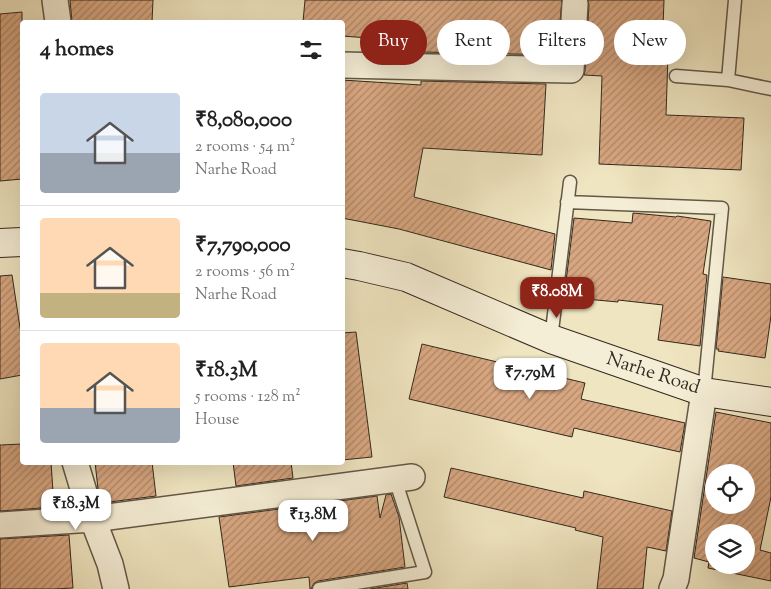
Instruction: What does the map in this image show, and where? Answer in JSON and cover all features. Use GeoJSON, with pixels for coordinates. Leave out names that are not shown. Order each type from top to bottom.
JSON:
{"type":"FeatureCollection","features":[{"type":"Feature","properties":{"kind":"street"},"geometry":{"type":"LineString","coordinates":[[55,0],[58,20]]}},
{"type":"Feature","properties":{"kind":"street"},"geometry":{"type":"LineString","coordinates":[[345,65],[571,70],[575,4]]}},
{"type":"Feature","properties":{"kind":"street"},"geometry":{"type":"LineString","coordinates":[[0,243],[20,242]]}},
{"type":"Feature","properties":{"kind":"street","name":"Narhe Road"},"geometry":{"type":"LineString","coordinates":[[345,264],[406,276],[551,340],[704,392],[771,402]]}},
{"type":"Feature","properties":{"kind":"street"},"geometry":{"type":"LineString","coordinates":[[672,589],[679,562],[704,392]]}},
{"type":"Feature","properties":{"kind":"street"},"geometry":{"type":"LineString","coordinates":[[76,465],[93,520],[110,564],[116,589]]}},
{"type":"Feature","properties":{"kind":"street"},"geometry":{"type":"LineString","coordinates":[[0,525],[93,520],[403,478]]}},
{"type":"Feature","properties":{"kind":"lane"},"geometry":{"type":"LineString","coordinates":[[728,80],[735,0]]}},
{"type":"Feature","properties":{"kind":"lane"},"geometry":{"type":"LineString","coordinates":[[676,76],[728,80],[771,89]]}},
{"type":"Feature","properties":{"kind":"lane"},"geometry":{"type":"LineString","coordinates":[[551,340],[570,182]]}},
{"type":"Feature","properties":{"kind":"lane"},"geometry":{"type":"LineString","coordinates":[[567,202],[722,208],[704,392]]}},
{"type":"Feature","properties":{"kind":"lane"},"geometry":{"type":"LineString","coordinates":[[319,589],[425,572],[403,478]]}},
{"type":"Feature","properties":{"kind":"building"},"geometry":{"type":"Polygon","coordinates":[[[70,0],[153,0],[152,20],[72,20],[70,0]]]}},
{"type":"Feature","properties":{"kind":"building"},"geometry":{"type":"Polygon","coordinates":[[[305,0],[562,0],[560,20],[520,20],[520,54],[510,54],[510,20],[437,20],[437,52],[427,52],[427,20],[360,20],[360,37],[345,36],[345,20],[303,20],[305,0]]]}},
{"type":"Feature","properties":{"kind":"building"},"geometry":{"type":"Polygon","coordinates":[[[588,0],[664,0],[663,20],[614,20],[614,65],[668,65],[666,115],[744,118],[741,170],[599,164],[602,76],[584,75],[585,65],[604,65],[604,20],[588,20],[588,0]]]}},
{"type":"Feature","properties":{"kind":"building"},"geometry":{"type":"Polygon","coordinates":[[[22,12],[22,20],[20,20],[20,179],[0,181],[0,14],[22,12]]]}},
{"type":"Feature","properties":{"kind":"building"},"geometry":{"type":"Polygon","coordinates":[[[345,80],[421,85],[421,81],[546,84],[542,155],[423,148],[414,197],[555,234],[551,270],[399,229],[345,219],[345,80]]]}},
{"type":"Feature","properties":{"kind":"building"},"geometry":{"type":"Polygon","coordinates":[[[633,213],[677,216],[711,221],[703,274],[707,275],[700,346],[658,340],[663,305],[564,297],[574,218],[632,223],[633,213]]]}},
{"type":"Feature","properties":{"kind":"building"},"geometry":{"type":"Polygon","coordinates":[[[12,275],[20,328],[20,375],[0,379],[0,276],[12,275]]]}},
{"type":"Feature","properties":{"kind":"building"},"geometry":{"type":"Polygon","coordinates":[[[723,277],[771,284],[771,316],[765,358],[718,351],[719,349],[716,349],[723,277]]]}},
{"type":"Feature","properties":{"kind":"building"},"geometry":{"type":"Polygon","coordinates":[[[356,332],[372,457],[345,460],[345,333],[356,332]]]}},
{"type":"Feature","properties":{"kind":"building"},"geometry":{"type":"Polygon","coordinates":[[[422,344],[585,383],[581,399],[685,423],[680,452],[574,428],[572,437],[409,399],[422,344]]]}},
{"type":"Feature","properties":{"kind":"building"},"geometry":{"type":"Polygon","coordinates":[[[716,412],[771,423],[771,497],[760,550],[771,553],[771,581],[737,574],[755,574],[755,524],[705,524],[705,561],[694,558],[705,485],[705,514],[755,514],[755,464],[708,464],[716,412]]]}},
{"type":"Feature","properties":{"kind":"building"},"geometry":{"type":"Polygon","coordinates":[[[20,444],[20,465],[51,465],[54,507],[0,511],[0,445],[20,444]]]}},
{"type":"Feature","properties":{"kind":"building"},"geometry":{"type":"Polygon","coordinates":[[[95,465],[152,465],[156,496],[102,503],[98,489],[95,465]]]}},
{"type":"Feature","properties":{"kind":"building"},"geometry":{"type":"Polygon","coordinates":[[[233,465],[291,465],[293,478],[236,486],[233,465]]]}},
{"type":"Feature","properties":{"kind":"building"},"geometry":{"type":"Polygon","coordinates":[[[451,468],[583,498],[584,491],[672,511],[666,551],[647,547],[643,589],[597,589],[603,537],[575,530],[576,528],[444,497],[451,468]]]}},
{"type":"Feature","properties":{"kind":"building"},"geometry":{"type":"Polygon","coordinates":[[[391,494],[399,517],[405,567],[318,581],[314,583],[311,589],[309,577],[229,587],[219,517],[377,496],[380,518],[386,495],[391,494]]]}},
{"type":"Feature","properties":{"kind":"building"},"geometry":{"type":"Polygon","coordinates":[[[69,535],[73,588],[0,589],[0,539],[69,535]]]}},
{"type":"Feature","properties":{"kind":"building"},"geometry":{"type":"Polygon","coordinates":[[[407,583],[408,589],[370,589],[407,583]]]}}]}
